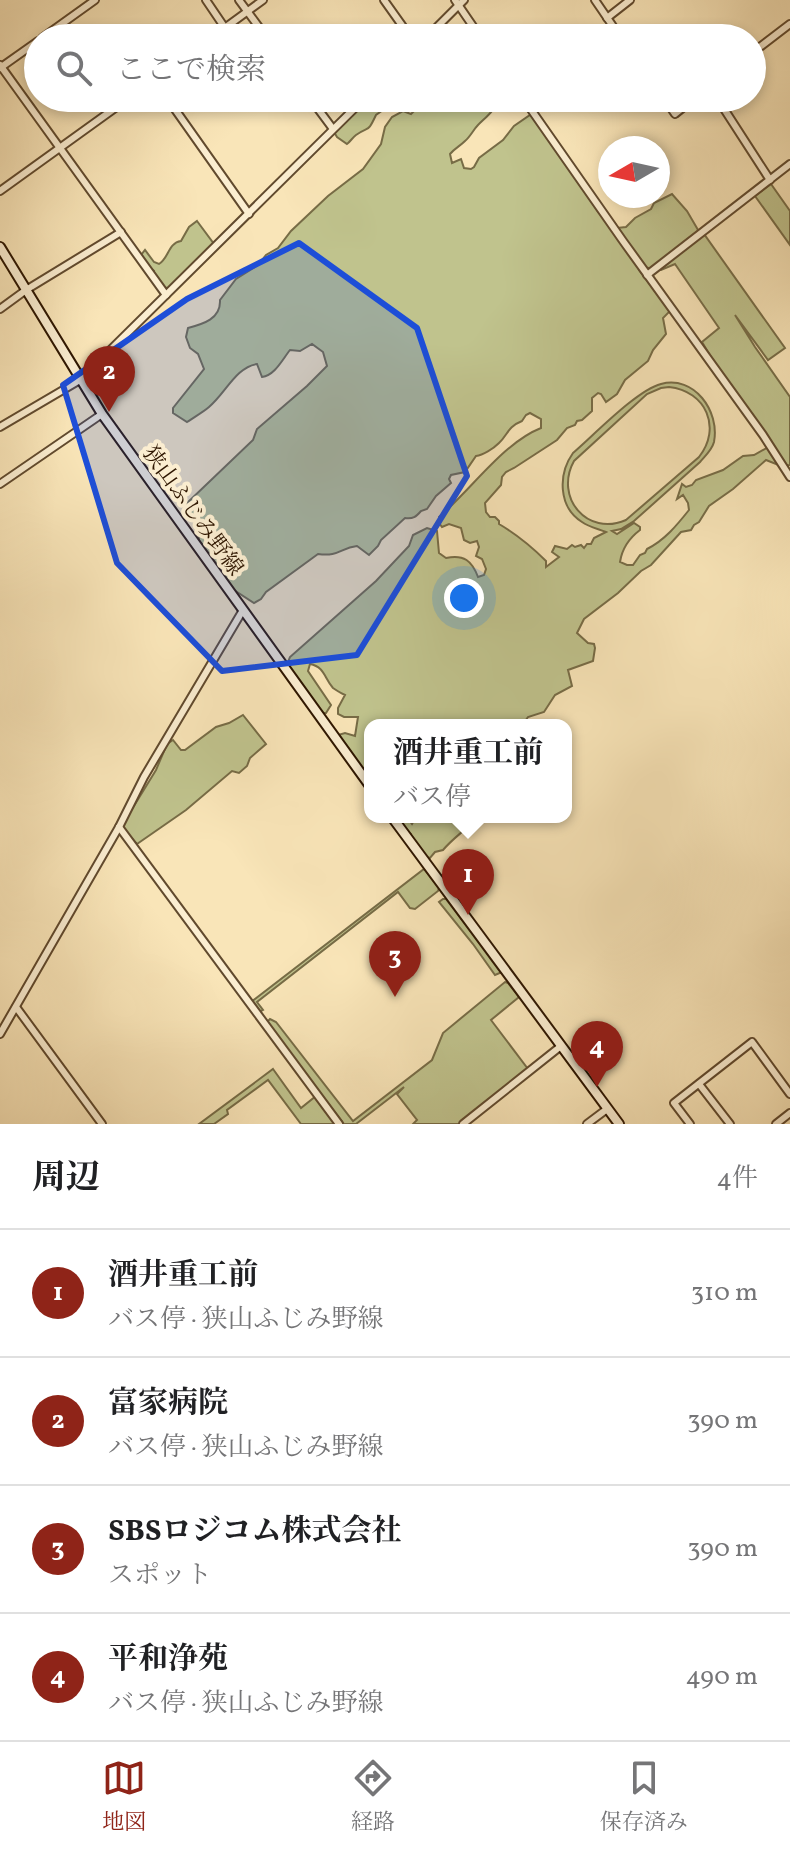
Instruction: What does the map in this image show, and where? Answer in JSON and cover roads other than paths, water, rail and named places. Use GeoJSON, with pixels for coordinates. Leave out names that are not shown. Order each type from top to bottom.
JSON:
{"type":"FeatureCollection","features":[{"type":"Feature","properties":{"kind":"main road","name":"狭山ふじみ野線"},"geometry":{"type":"LineString","coordinates":[[0,247],[102,414],[364,778]]}},
{"type":"Feature","properties":{"kind":"main road"},"geometry":{"type":"LineString","coordinates":[[396,823],[619,1124]]}},
{"type":"Feature","properties":{"kind":"street"},"geometry":{"type":"LineString","coordinates":[[62,24],[95,0]]}},
{"type":"Feature","properties":{"kind":"street"},"geometry":{"type":"LineString","coordinates":[[206,0],[222,24]]}},
{"type":"Feature","properties":{"kind":"street"},"geometry":{"type":"LineString","coordinates":[[239,0],[257,24]]}},
{"type":"Feature","properties":{"kind":"street"},"geometry":{"type":"LineString","coordinates":[[230,24],[263,0]]}},
{"type":"Feature","properties":{"kind":"street"},"geometry":{"type":"LineString","coordinates":[[384,0],[401,24]]}},
{"type":"Feature","properties":{"kind":"street"},"geometry":{"type":"LineString","coordinates":[[595,0],[611,24]]}},
{"type":"Feature","properties":{"kind":"street"},"geometry":{"type":"LineString","coordinates":[[607,18],[630,0]]}},
{"type":"Feature","properties":{"kind":"street"},"geometry":{"type":"LineString","coordinates":[[439,24],[459,2],[472,24]]}},
{"type":"Feature","properties":{"kind":"street"},"geometry":{"type":"LineString","coordinates":[[766,42],[790,24]]}},
{"type":"Feature","properties":{"kind":"street"},"geometry":{"type":"LineString","coordinates":[[24,51],[1,67],[24,99]]}},
{"type":"Feature","properties":{"kind":"street"},"geometry":{"type":"LineString","coordinates":[[34,112],[166,295]]}},
{"type":"Feature","properties":{"kind":"street"},"geometry":{"type":"LineString","coordinates":[[0,191],[110,112]]}},
{"type":"Feature","properties":{"kind":"street"},"geometry":{"type":"LineString","coordinates":[[177,112],[249,214]]}},
{"type":"Feature","properties":{"kind":"street"},"geometry":{"type":"LineString","coordinates":[[320,112],[333,129]]}},
{"type":"Feature","properties":{"kind":"street"},"geometry":{"type":"LineString","coordinates":[[0,427],[80,380],[351,112]]}},
{"type":"Feature","properties":{"kind":"street"},"geometry":{"type":"LineString","coordinates":[[533,112],[790,477]]}},
{"type":"Feature","properties":{"kind":"street"},"geometry":{"type":"LineString","coordinates":[[726,112],[770,180]]}},
{"type":"Feature","properties":{"kind":"street"},"geometry":{"type":"LineString","coordinates":[[647,275],[790,164]]}},
{"type":"Feature","properties":{"kind":"street"},"geometry":{"type":"LineString","coordinates":[[0,309],[121,232]]}},
{"type":"Feature","properties":{"kind":"street"},"geometry":{"type":"LineString","coordinates":[[0,484],[102,414]]}},
{"type":"Feature","properties":{"kind":"street"},"geometry":{"type":"LineString","coordinates":[[0,1034],[119,827],[144,777],[243,610]]}},
{"type":"Feature","properties":{"kind":"street"},"geometry":{"type":"LineString","coordinates":[[119,827],[339,1124]]}},
{"type":"Feature","properties":{"kind":"street"},"geometry":{"type":"LineString","coordinates":[[16,1007],[102,1124]]}},
{"type":"Feature","properties":{"kind":"street"},"geometry":{"type":"LineString","coordinates":[[690,1124],[674,1103],[752,1042],[790,1094]]}},
{"type":"Feature","properties":{"kind":"street"},"geometry":{"type":"LineString","coordinates":[[463,1124],[561,1046]]}},
{"type":"Feature","properties":{"kind":"street"},"geometry":{"type":"LineString","coordinates":[[699,1084],[730,1124]]}},
{"type":"Feature","properties":{"kind":"street"},"geometry":{"type":"LineString","coordinates":[[587,1124],[607,1109]]}},
{"type":"Feature","properties":{"kind":"street"},"geometry":{"type":"LineString","coordinates":[[776,1124],[790,1113]]}},
{"type":"Feature","properties":{"kind":"place","name":"富家病院"},"geometry":{"type":"Point","coordinates":[109,412]}},
{"type":"Feature","properties":{"kind":"place","name":"酒井重工前"},"geometry":{"type":"Point","coordinates":[468,915]}},
{"type":"Feature","properties":{"kind":"place","name":"SBSロジコム株式会社"},"geometry":{"type":"Point","coordinates":[395,997]}},
{"type":"Feature","properties":{"kind":"place","name":"平和浄苑"},"geometry":{"type":"Point","coordinates":[597,1087]}}]}
